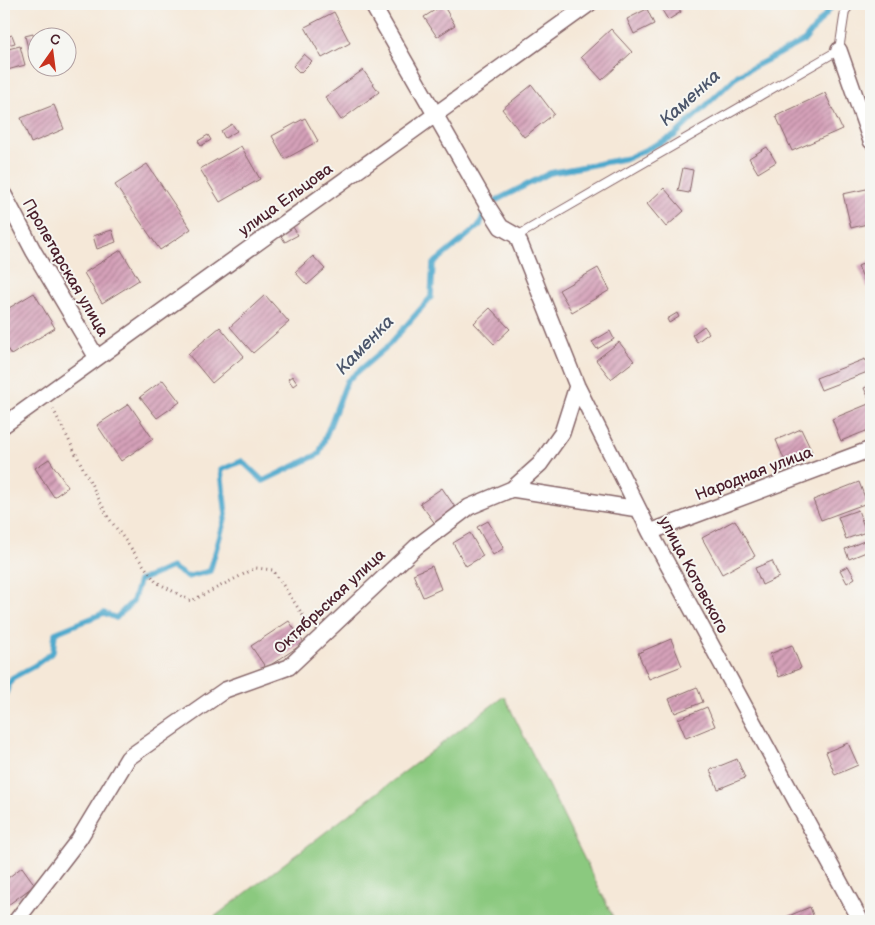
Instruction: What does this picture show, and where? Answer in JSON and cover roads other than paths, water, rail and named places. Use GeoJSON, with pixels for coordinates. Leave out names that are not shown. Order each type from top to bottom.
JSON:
{"type":"FeatureCollection","features":[{"type":"Feature","properties":{"kind":"street"},"geometry":{"type":"LineString","coordinates":[[372,4],[501,227],[517,236]]}},
{"type":"Feature","properties":{"kind":"street","name":"улица Ельцова"},"geometry":{"type":"LineString","coordinates":[[4,425],[589,4]]}},
{"type":"Feature","properties":{"kind":"street"},"geometry":{"type":"LineString","coordinates":[[839,50],[871,141]]}},
{"type":"Feature","properties":{"kind":"street","name":"Пролетарская улица"},"geometry":{"type":"LineString","coordinates":[[4,195],[34,252],[97,358]]}},
{"type":"Feature","properties":{"kind":"street","name":"улица Котовского"},"geometry":{"type":"LineString","coordinates":[[517,236],[577,386],[638,509],[861,921]]}},
{"type":"Feature","properties":{"kind":"street","name":"Октябрьская улица"},"geometry":{"type":"LineString","coordinates":[[16,921],[80,839],[128,758],[225,690],[289,667],[416,547],[469,507],[512,489],[540,464],[562,433],[577,386]]}},
{"type":"Feature","properties":{"kind":"street","name":"Народная улица"},"geometry":{"type":"LineString","coordinates":[[650,532],[871,449]]}},
{"type":"Feature","properties":{"kind":"street"},"geometry":{"type":"LineString","coordinates":[[512,489],[638,509]]}},
{"type":"Feature","properties":{"kind":"lane"},"geometry":{"type":"LineString","coordinates":[[517,236],[839,50],[845,11],[851,4]]}},
{"type":"Feature","properties":{"kind":"waterway","name":"Каменка"},"geometry":{"type":"LineString","coordinates":[[4,696],[12,678],[34,666],[53,652],[55,633],[104,613],[116,618],[133,601],[139,581],[172,567],[187,577],[210,571],[226,515],[221,470],[242,461],[263,481],[319,454],[347,381],[389,345],[431,297],[433,264],[480,225],[487,205],[550,173],[628,158],[674,136],[738,75],[804,41],[834,4]]}}]}
